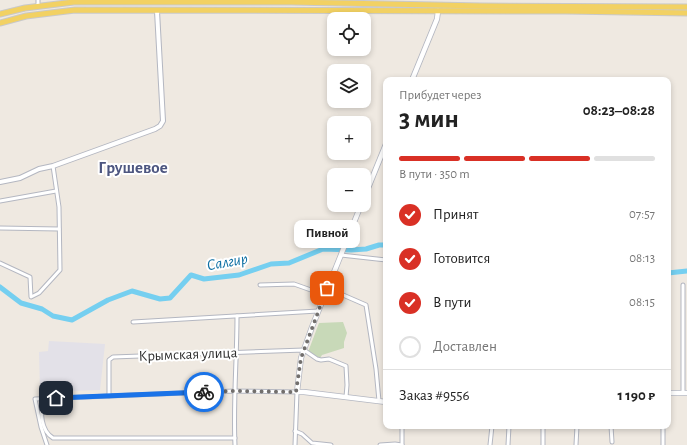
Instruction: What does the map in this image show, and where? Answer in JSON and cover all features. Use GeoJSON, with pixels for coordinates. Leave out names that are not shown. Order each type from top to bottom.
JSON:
{"type":"FeatureCollection","features":[{"type":"Feature","properties":{"kind":"main road"},"geometry":{"type":"LineString","coordinates":[[283,0],[291,2]]}},
{"type":"Feature","properties":{"kind":"main road"},"geometry":{"type":"LineString","coordinates":[[238,1],[241,7],[246,10]]}},
{"type":"Feature","properties":{"kind":"main road"},"geometry":{"type":"LineString","coordinates":[[0,14],[25,8],[74,2],[238,1],[687,8]]}},
{"type":"Feature","properties":{"kind":"main road"},"geometry":{"type":"LineString","coordinates":[[0,23],[26,16],[75,10],[687,13]]}},
{"type":"Feature","properties":{"kind":"main road"},"geometry":{"type":"LineString","coordinates":[[413,77],[437,19],[438,11]]}},
{"type":"Feature","properties":{"kind":"main road"},"geometry":{"type":"LineString","coordinates":[[371,181],[383,151]]}},
{"type":"Feature","properties":{"kind":"main road"},"geometry":{"type":"LineString","coordinates":[[358,212],[318,311],[301,358],[296,392],[383,402]]}},
{"type":"Feature","properties":{"kind":"main road"},"geometry":{"type":"LineString","coordinates":[[671,393],[685,393]]}},
{"type":"Feature","properties":{"kind":"street"},"geometry":{"type":"LineString","coordinates":[[38,0],[38,6]]}},
{"type":"Feature","properties":{"kind":"street"},"geometry":{"type":"LineString","coordinates":[[0,182],[20,178],[39,169],[54,166],[155,129],[162,124],[158,10]]}},
{"type":"Feature","properties":{"kind":"street"},"geometry":{"type":"LineString","coordinates":[[0,263],[30,277],[31,297],[40,293],[60,270],[59,207],[54,166]]}},
{"type":"Feature","properties":{"kind":"street"},"geometry":{"type":"LineString","coordinates":[[0,201],[56,191]]}},
{"type":"Feature","properties":{"kind":"street"},"geometry":{"type":"LineString","coordinates":[[0,228],[59,228]]}},
{"type":"Feature","properties":{"kind":"street"},"geometry":{"type":"LineString","coordinates":[[341,254],[383,260]]}},
{"type":"Feature","properties":{"kind":"street"},"geometry":{"type":"LineString","coordinates":[[260,285],[294,284],[325,295]]}},
{"type":"Feature","properties":{"kind":"street"},"geometry":{"type":"LineString","coordinates":[[683,285],[685,393]]}},
{"type":"Feature","properties":{"kind":"street"},"geometry":{"type":"LineString","coordinates":[[327,288],[366,305],[376,369],[379,401]]}},
{"type":"Feature","properties":{"kind":"street"},"geometry":{"type":"LineString","coordinates":[[133,322],[318,311]]}},
{"type":"Feature","properties":{"kind":"street"},"geometry":{"type":"LineString","coordinates":[[235,445],[234,391],[237,353],[237,316]]}},
{"type":"Feature","properties":{"kind":"street"},"geometry":{"type":"LineString","coordinates":[[304,350],[317,359],[329,359],[346,366],[346,397]]}},
{"type":"Feature","properties":{"kind":"street","name":"Крымская улица"},"geometry":{"type":"LineString","coordinates":[[109,396],[109,360],[113,357],[304,350]]}},
{"type":"Feature","properties":{"kind":"street"},"geometry":{"type":"LineString","coordinates":[[48,445],[41,427],[35,399],[234,391],[296,392],[295,445]]}},
{"type":"Feature","properties":{"kind":"street"},"geometry":{"type":"LineString","coordinates":[[42,399],[41,413],[44,427],[53,438],[235,438]]}},
{"type":"Feature","properties":{"kind":"street"},"geometry":{"type":"LineString","coordinates":[[380,445],[402,445],[402,429]]}},
{"type":"Feature","properties":{"kind":"street"},"geometry":{"type":"LineString","coordinates":[[490,445],[492,429]]}},
{"type":"Feature","properties":{"kind":"street"},"geometry":{"type":"LineString","coordinates":[[508,445],[509,429]]}},
{"type":"Feature","properties":{"kind":"street"},"geometry":{"type":"LineString","coordinates":[[543,429],[543,445]]}},
{"type":"Feature","properties":{"kind":"street"},"geometry":{"type":"LineString","coordinates":[[576,445],[577,429]]}},
{"type":"Feature","properties":{"kind":"street"},"geometry":{"type":"LineString","coordinates":[[611,429],[612,442]]}},
{"type":"Feature","properties":{"kind":"street"},"geometry":{"type":"LineString","coordinates":[[663,429],[663,445]]}},
{"type":"Feature","properties":{"kind":"street"},"geometry":{"type":"LineString","coordinates":[[295,431],[302,434],[312,444],[331,445]]}},
{"type":"Feature","properties":{"kind":"shaded area"},"geometry":{"type":"Polygon","coordinates":[[[49,341],[105,344],[100,390],[40,392],[39,352],[48,351],[49,341]]]}},
{"type":"Feature","properties":{"kind":"green space"},"geometry":{"type":"Polygon","coordinates":[[[343,322],[347,333],[344,348],[322,355],[317,359],[308,352],[319,323],[343,322]]]}},
{"type":"Feature","properties":{"kind":"waterway","name":"Салгир"},"geometry":{"type":"LineString","coordinates":[[0,287],[21,303],[42,309],[53,316],[72,320],[108,300],[132,291],[160,299],[170,298],[191,275],[204,279],[239,275],[271,264],[289,263],[323,249],[351,250],[366,249],[383,245]]}},
{"type":"Feature","properties":{"kind":"waterway","name":"Салгир"},"geometry":{"type":"LineString","coordinates":[[671,273],[687,271]]}},
{"type":"Feature","properties":{"kind":"way so far"},"geometry":{"type":"LineString","coordinates":[[204,392],[296,392],[301,358],[327,288]]}},
{"type":"Feature","properties":{"kind":"place","name":"Пивной"},"geometry":{"type":"Point","coordinates":[327,288]}},
{"type":"Feature","properties":{"kind":"district","name":"Грушевое"},"geometry":{"type":"Point","coordinates":[133,167]}},
{"type":"Feature","properties":{"kind":"route"},"geometry":{"type":"LineString","coordinates":[[56,398],[204,392]]}}]}
